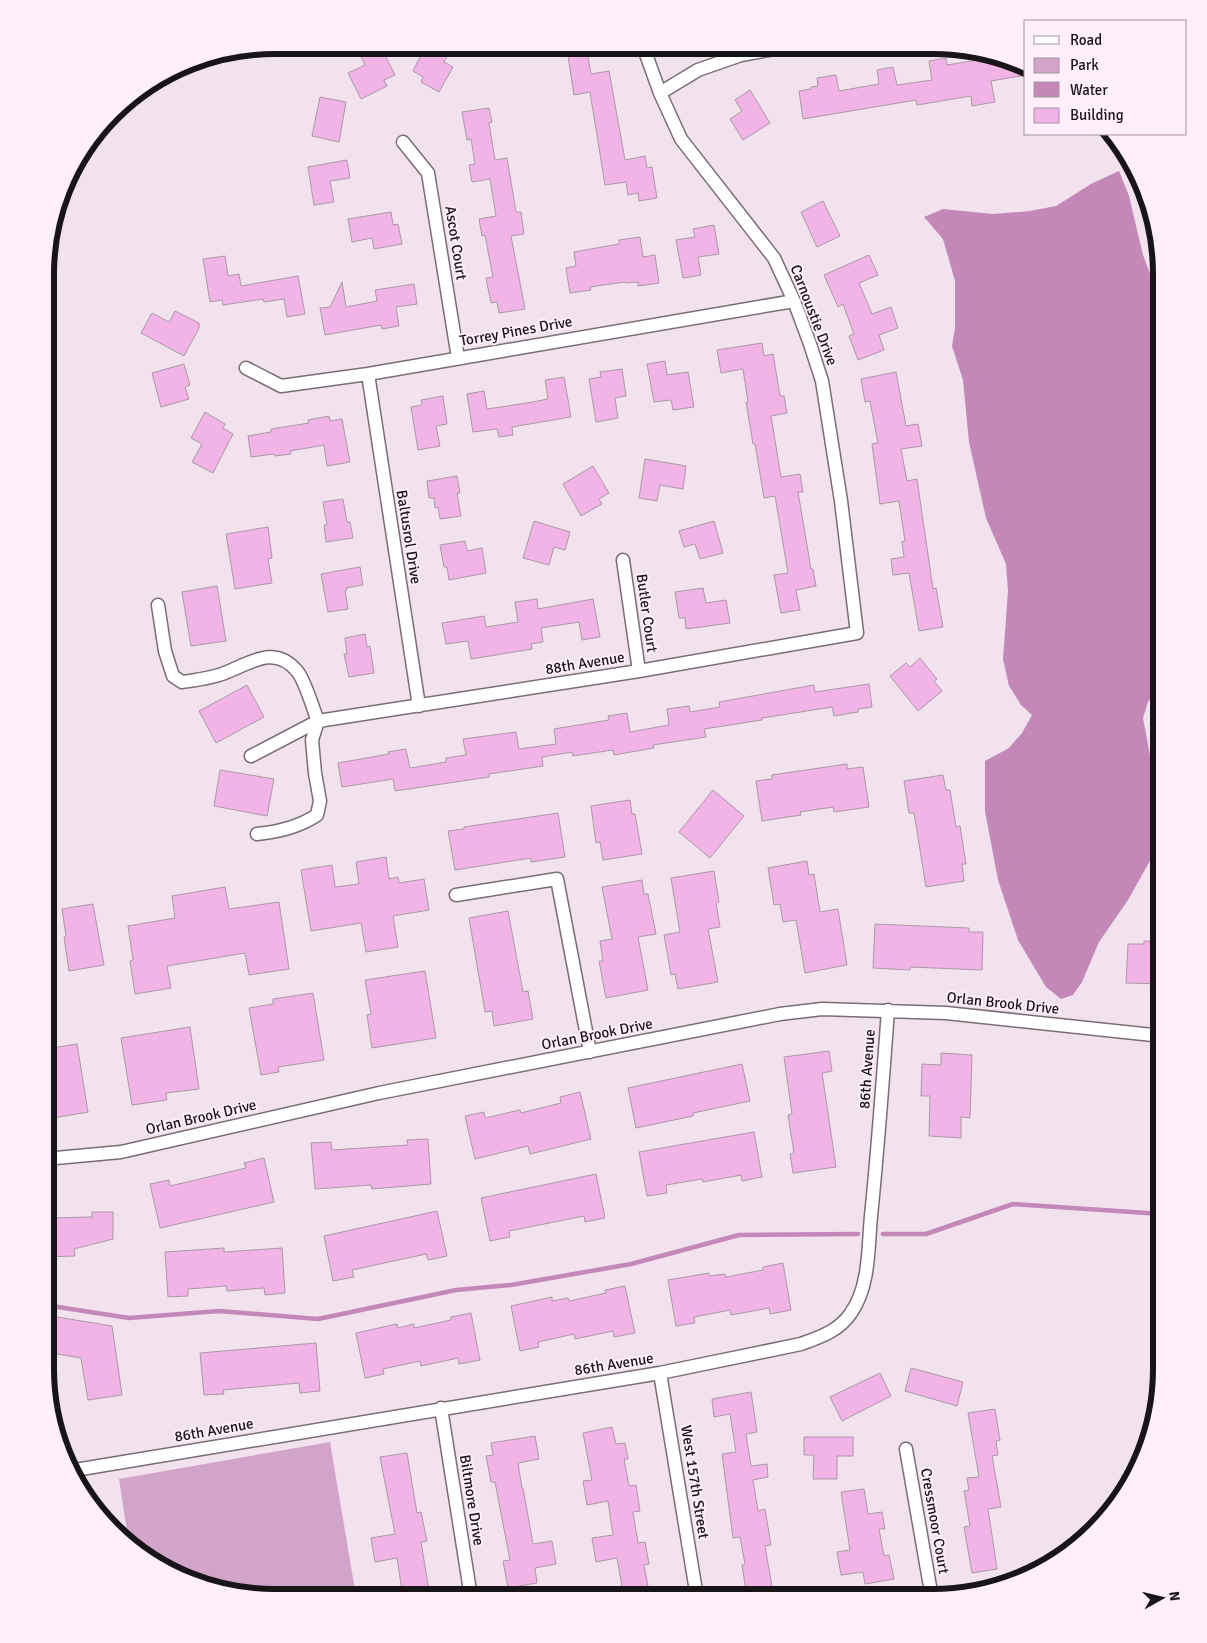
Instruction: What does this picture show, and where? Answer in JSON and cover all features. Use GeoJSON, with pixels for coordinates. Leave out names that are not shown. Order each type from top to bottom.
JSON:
{"type":"FeatureCollection","features":[{"type":"Feature","properties":{"kind":"street","name":"Carnoustie Drive"},"geometry":{"type":"LineString","coordinates":[[646,54],[660,94],[681,139],[774,258],[794,301],[810,344],[822,381],[841,501],[857,633]]}},
{"type":"Feature","properties":{"kind":"street"},"geometry":{"type":"LineString","coordinates":[[660,94],[698,70],[747,54]]}},
{"type":"Feature","properties":{"kind":"street","name":"Ascot Court"},"geometry":{"type":"LineString","coordinates":[[403,142],[428,173],[458,358]]}},
{"type":"Feature","properties":{"kind":"street","name":"Torrey Pines Drive"},"geometry":{"type":"LineString","coordinates":[[246,368],[281,386],[368,374],[794,301]]}},
{"type":"Feature","properties":{"kind":"street","name":"Baltusrol Drive"},"geometry":{"type":"LineString","coordinates":[[368,374],[419,706]]}},
{"type":"Feature","properties":{"kind":"street","name":"Butler Court"},"geometry":{"type":"LineString","coordinates":[[623,560],[639,671]]}},
{"type":"Feature","properties":{"kind":"street"},"geometry":{"type":"LineString","coordinates":[[158,605],[165,651],[173,676],[182,682],[226,673],[260,657],[281,658],[298,671],[318,721],[312,740],[320,801],[317,815],[307,822],[273,832],[257,834]]}},
{"type":"Feature","properties":{"kind":"street","name":"88th Avenue"},"geometry":{"type":"LineString","coordinates":[[251,756],[318,721],[639,671],[857,633]]}},
{"type":"Feature","properties":{"kind":"street"},"geometry":{"type":"LineString","coordinates":[[456,895],[558,879],[590,1052]]}},
{"type":"Feature","properties":{"kind":"street","name":"Orlan Brook Drive"},"geometry":{"type":"LineString","coordinates":[[54,1158],[120,1152],[379,1093],[780,1014],[814,1010],[888,1010],[946,1013],[1153,1035]]}},
{"type":"Feature","properties":{"kind":"street","name":"86th Avenue"},"geometry":{"type":"LineString","coordinates":[[77,1470],[660,1372],[800,1344],[840,1327],[853,1311],[862,1293],[874,1189],[888,1010]]}},
{"type":"Feature","properties":{"kind":"street","name":"West 157th Street"},"geometry":{"type":"LineString","coordinates":[[660,1372],[696,1589]]}},
{"type":"Feature","properties":{"kind":"street","name":"Biltmore Drive"},"geometry":{"type":"LineString","coordinates":[[441,1408],[470,1589]]}},
{"type":"Feature","properties":{"kind":"street","name":"Cressmoor Court"},"geometry":{"type":"LineString","coordinates":[[906,1449],[930,1589]]}},
{"type":"Feature","properties":{"kind":"green space"},"geometry":{"type":"Polygon","coordinates":[[[330,1442],[355,1589],[259,1589],[217,1582],[176,1567],[151,1552],[127,1534],[119,1479],[330,1442]]]}},
{"type":"Feature","properties":{"kind":"water"},"geometry":{"type":"Polygon","coordinates":[[[1119,171],[1129,196],[1143,255],[1153,282],[1153,693],[1143,718],[1153,771],[1153,855],[1128,900],[1099,942],[1082,982],[1073,995],[1061,999],[1046,987],[1018,940],[998,880],[985,811],[985,761],[1009,748],[1022,733],[1032,715],[1021,705],[1009,686],[1003,659],[1008,591],[1006,564],[986,518],[969,442],[963,380],[952,346],[955,328],[955,281],[943,239],[924,217],[943,209],[993,214],[1030,211],[1056,206],[1091,184],[1119,171]]]}},
{"type":"Feature","properties":{"kind":"building"},"geometry":{"type":"Polygon","coordinates":[[[360,54],[384,54],[395,75],[384,80],[387,86],[361,99],[348,73],[365,65],[360,54]]]}},
{"type":"Feature","properties":{"kind":"building"},"geometry":{"type":"Polygon","coordinates":[[[422,54],[448,54],[444,62],[453,67],[439,92],[421,82],[423,77],[413,71],[422,54]]]}},
{"type":"Feature","properties":{"kind":"building"},"geometry":{"type":"Polygon","coordinates":[[[587,54],[591,74],[609,71],[625,160],[645,156],[647,168],[652,167],[657,198],[639,201],[638,193],[628,195],[626,182],[605,185],[590,92],[574,95],[568,56],[587,54]]]}},
{"type":"Feature","properties":{"kind":"building"},"geometry":{"type":"Polygon","coordinates":[[[946,58],[947,65],[978,60],[978,58],[1004,65],[1024,73],[1024,75],[991,81],[995,102],[972,106],[971,96],[917,105],[916,100],[803,119],[799,91],[818,86],[817,78],[836,75],[839,91],[879,84],[877,70],[893,67],[897,85],[932,80],[929,61],[946,58]]]}},
{"type":"Feature","properties":{"kind":"building"},"geometry":{"type":"Polygon","coordinates":[[[750,90],[770,123],[743,140],[730,119],[742,111],[735,100],[750,90]]]}},
{"type":"Feature","properties":{"kind":"building"},"geometry":{"type":"Polygon","coordinates":[[[320,97],[346,102],[339,142],[312,136],[320,97]]]}},
{"type":"Feature","properties":{"kind":"building"},"geometry":{"type":"Polygon","coordinates":[[[489,108],[492,122],[489,123],[495,160],[507,158],[516,212],[521,212],[524,234],[511,236],[525,309],[499,313],[497,302],[491,303],[486,278],[493,277],[485,235],[482,236],[479,219],[496,216],[490,179],[472,182],[469,165],[475,164],[471,139],[467,140],[462,112],[489,108]]]}},
{"type":"Feature","properties":{"kind":"building"},"geometry":{"type":"Polygon","coordinates":[[[347,160],[350,178],[330,181],[334,202],[314,205],[308,167],[347,160]]]}},
{"type":"Feature","properties":{"kind":"building"},"geometry":{"type":"Polygon","coordinates":[[[823,201],[840,236],[817,247],[801,212],[823,201]]]}},
{"type":"Feature","properties":{"kind":"building"},"geometry":{"type":"Polygon","coordinates":[[[391,212],[393,225],[398,224],[402,244],[374,249],[372,238],[352,242],[348,219],[391,212]]]}},
{"type":"Feature","properties":{"kind":"building"},"geometry":{"type":"Polygon","coordinates":[[[714,225],[719,254],[698,257],[701,275],[683,278],[676,240],[695,237],[693,229],[714,225]]]}},
{"type":"Feature","properties":{"kind":"building"},"geometry":{"type":"Polygon","coordinates":[[[640,237],[643,257],[655,255],[659,283],[638,286],[638,282],[625,282],[590,287],[591,290],[570,293],[566,268],[576,266],[574,252],[619,244],[619,240],[640,237]]]}},
{"type":"Feature","properties":{"kind":"building"},"geometry":{"type":"Polygon","coordinates":[[[869,255],[878,275],[859,283],[872,314],[891,307],[898,328],[879,335],[884,350],[858,360],[849,336],[854,334],[843,304],[838,307],[824,275],[869,255]]]}},
{"type":"Feature","properties":{"kind":"building"},"geometry":{"type":"Polygon","coordinates":[[[225,256],[228,276],[239,274],[241,286],[298,276],[305,314],[287,317],[284,299],[264,302],[263,299],[223,305],[222,300],[210,302],[203,259],[225,256]]]}},
{"type":"Feature","properties":{"kind":"building"},"geometry":{"type":"Polygon","coordinates":[[[342,282],[346,307],[377,301],[375,290],[414,284],[417,304],[396,307],[399,326],[382,329],[381,325],[325,335],[320,308],[330,307],[342,282]]]}},
{"type":"Feature","properties":{"kind":"building"},"geometry":{"type":"Polygon","coordinates":[[[175,311],[199,323],[199,328],[184,356],[141,333],[152,313],[169,322],[175,311]]]}},
{"type":"Feature","properties":{"kind":"building"},"geometry":{"type":"Polygon","coordinates":[[[762,343],[764,356],[773,354],[780,396],[784,396],[787,413],[771,416],[781,477],[800,474],[803,492],[798,492],[811,569],[813,569],[816,586],[796,590],[800,610],[781,613],[774,575],[788,573],[775,496],[764,498],[746,402],[748,402],[743,369],[721,373],[717,350],[762,343]]]}},
{"type":"Feature","properties":{"kind":"building"},"geometry":{"type":"Polygon","coordinates":[[[665,361],[667,375],[688,372],[694,407],[673,410],[671,400],[654,402],[647,364],[665,361]]]}},
{"type":"Feature","properties":{"kind":"building"},"geometry":{"type":"Polygon","coordinates":[[[184,364],[190,385],[185,387],[189,399],[161,407],[152,373],[184,364]]]}},
{"type":"Feature","properties":{"kind":"building"},"geometry":{"type":"Polygon","coordinates":[[[622,369],[626,396],[615,398],[618,418],[596,422],[589,379],[601,377],[600,372],[622,369]]]}},
{"type":"Feature","properties":{"kind":"building"},"geometry":{"type":"Polygon","coordinates":[[[896,372],[906,426],[918,424],[922,446],[901,449],[907,481],[917,479],[933,589],[936,588],[943,627],[919,631],[909,573],[893,575],[891,559],[904,557],[902,542],[905,541],[899,501],[880,504],[872,444],[878,443],[870,401],[865,402],[861,379],[896,372]]]}},
{"type":"Feature","properties":{"kind":"building"},"geometry":{"type":"Polygon","coordinates":[[[564,377],[571,417],[512,427],[513,435],[499,437],[497,429],[473,432],[467,394],[484,391],[487,409],[527,403],[548,399],[545,380],[564,377]]]}},
{"type":"Feature","properties":{"kind":"building"},"geometry":{"type":"Polygon","coordinates":[[[443,396],[447,424],[436,426],[440,446],[418,450],[411,407],[422,405],[421,400],[443,396]]]}},
{"type":"Feature","properties":{"kind":"building"},"geometry":{"type":"Polygon","coordinates":[[[205,412],[225,424],[223,428],[233,434],[213,473],[192,462],[202,444],[191,438],[205,412]]]}},
{"type":"Feature","properties":{"kind":"building"},"geometry":{"type":"Polygon","coordinates":[[[329,416],[330,421],[342,419],[350,462],[327,466],[324,445],[290,451],[291,454],[251,457],[248,436],[271,432],[271,429],[309,423],[308,420],[329,416]]]}},
{"type":"Feature","properties":{"kind":"building"},"geometry":{"type":"Polygon","coordinates":[[[645,459],[686,466],[683,489],[660,485],[657,501],[639,498],[645,459]]]}},
{"type":"Feature","properties":{"kind":"building"},"geometry":{"type":"Polygon","coordinates":[[[593,466],[609,493],[599,499],[602,504],[581,516],[563,484],[593,466]]]}},
{"type":"Feature","properties":{"kind":"building"},"geometry":{"type":"Polygon","coordinates":[[[457,476],[460,493],[457,493],[461,516],[440,519],[438,507],[435,508],[434,498],[429,498],[427,481],[457,476]]]}},
{"type":"Feature","properties":{"kind":"building"},"geometry":{"type":"Polygon","coordinates":[[[343,499],[347,522],[350,522],[353,538],[326,542],[324,525],[327,525],[323,502],[343,499]]]}},
{"type":"Feature","properties":{"kind":"building"},"geometry":{"type":"Polygon","coordinates":[[[534,521],[570,532],[565,550],[554,547],[549,565],[523,558],[534,521]]]}},
{"type":"Feature","properties":{"kind":"building"},"geometry":{"type":"Polygon","coordinates":[[[714,521],[723,553],[700,559],[695,544],[684,547],[679,531],[714,521]]]}},
{"type":"Feature","properties":{"kind":"building"},"geometry":{"type":"Polygon","coordinates":[[[268,527],[272,558],[268,559],[272,583],[235,589],[226,534],[268,527]]]}},
{"type":"Feature","properties":{"kind":"building"},"geometry":{"type":"Polygon","coordinates":[[[465,541],[467,551],[482,548],[486,573],[449,580],[447,567],[444,567],[440,545],[465,541]]]}},
{"type":"Feature","properties":{"kind":"building"},"geometry":{"type":"Polygon","coordinates":[[[360,567],[363,585],[346,588],[347,590],[345,591],[348,609],[328,612],[321,574],[360,567]]]}},
{"type":"Feature","properties":{"kind":"building"},"geometry":{"type":"Polygon","coordinates":[[[217,586],[226,641],[191,646],[182,592],[217,586]]]}},
{"type":"Feature","properties":{"kind":"building"},"geometry":{"type":"Polygon","coordinates":[[[703,588],[706,603],[726,600],[730,623],[686,629],[685,618],[679,618],[675,592],[703,588]]]}},
{"type":"Feature","properties":{"kind":"building"},"geometry":{"type":"Polygon","coordinates":[[[537,599],[538,609],[593,599],[600,637],[582,640],[579,622],[541,628],[543,642],[531,644],[532,649],[471,659],[468,641],[446,644],[442,623],[484,616],[486,627],[518,622],[515,602],[537,599]]]}},
{"type":"Feature","properties":{"kind":"building"},"geometry":{"type":"Polygon","coordinates":[[[365,634],[367,647],[370,646],[374,673],[349,677],[344,654],[347,654],[345,638],[365,634]]]}},
{"type":"Feature","properties":{"kind":"building"},"geometry":{"type":"Polygon","coordinates":[[[920,658],[937,679],[934,681],[942,691],[918,711],[890,676],[906,663],[910,667],[920,658]]]}},
{"type":"Feature","properties":{"kind":"building"},"geometry":{"type":"Polygon","coordinates":[[[869,684],[872,707],[858,709],[858,712],[834,716],[832,707],[762,718],[762,720],[704,729],[706,737],[653,745],[654,748],[614,755],[613,750],[573,756],[572,752],[542,757],[543,766],[489,774],[489,777],[395,791],[393,779],[342,787],[338,763],[389,754],[388,752],[406,749],[410,768],[446,762],[446,758],[466,755],[463,739],[516,732],[519,749],[556,744],[554,729],[609,720],[608,716],[627,713],[630,732],[669,725],[667,709],[689,706],[690,712],[720,707],[719,702],[814,685],[815,692],[869,684]]]}},
{"type":"Feature","properties":{"kind":"building"},"geometry":{"type":"Polygon","coordinates":[[[247,685],[264,717],[216,743],[199,711],[247,685]]]}},
{"type":"Feature","properties":{"kind":"building"},"geometry":{"type":"Polygon","coordinates":[[[847,764],[847,769],[863,767],[869,807],[834,812],[833,807],[800,812],[801,815],[762,821],[756,781],[772,779],[772,775],[847,764]]]}},
{"type":"Feature","properties":{"kind":"building"},"geometry":{"type":"Polygon","coordinates":[[[220,770],[274,779],[267,816],[214,806],[220,770]]]}},
{"type":"Feature","properties":{"kind":"building"},"geometry":{"type":"Polygon","coordinates":[[[943,775],[946,790],[950,790],[956,827],[960,826],[966,864],[962,864],[964,881],[926,887],[914,813],[909,813],[904,781],[943,775]]]}},
{"type":"Feature","properties":{"kind":"building"},"geometry":{"type":"Polygon","coordinates":[[[713,790],[744,816],[710,858],[679,832],[713,790]]]}},
{"type":"Feature","properties":{"kind":"building"},"geometry":{"type":"Polygon","coordinates":[[[630,800],[632,814],[635,814],[642,854],[603,860],[600,842],[596,843],[591,806],[630,800]]]}},
{"type":"Feature","properties":{"kind":"building"},"geometry":{"type":"Polygon","coordinates":[[[558,813],[565,857],[531,862],[531,858],[455,870],[448,831],[558,813]]]}},
{"type":"Feature","properties":{"kind":"building"},"geometry":{"type":"Polygon","coordinates":[[[386,857],[389,879],[398,877],[399,883],[424,879],[429,910],[393,916],[398,947],[366,952],[361,923],[311,931],[301,870],[332,865],[335,887],[359,884],[356,862],[386,857]]]}},
{"type":"Feature","properties":{"kind":"building"},"geometry":{"type":"Polygon","coordinates":[[[807,861],[809,875],[814,874],[820,912],[838,909],[847,965],[805,973],[796,920],[783,922],[780,904],[774,905],[768,868],[807,861]]]}},
{"type":"Feature","properties":{"kind":"building"},"geometry":{"type":"Polygon","coordinates":[[[714,871],[719,902],[716,903],[720,927],[708,929],[718,982],[678,989],[675,974],[671,975],[664,935],[680,932],[671,878],[714,871]]]}},
{"type":"Feature","properties":{"kind":"building"},"geometry":{"type":"Polygon","coordinates":[[[642,880],[644,894],[648,894],[656,934],[638,937],[648,990],[606,998],[599,961],[603,961],[600,941],[612,939],[602,887],[642,880]]]}},
{"type":"Feature","properties":{"kind":"building"},"geometry":{"type":"Polygon","coordinates":[[[225,887],[229,909],[279,902],[289,969],[249,975],[245,953],[167,966],[171,988],[135,994],[130,961],[133,960],[128,926],[175,918],[172,896],[225,887]]]}},
{"type":"Feature","properties":{"kind":"building"},"geometry":{"type":"Polygon","coordinates":[[[93,904],[104,965],[69,971],[62,909],[93,904]]]}},
{"type":"Feature","properties":{"kind":"building"},"geometry":{"type":"Polygon","coordinates":[[[508,911],[523,992],[528,991],[533,1019],[494,1026],[492,1011],[485,1012],[469,918],[508,911]]]}},
{"type":"Feature","properties":{"kind":"building"},"geometry":{"type":"Polygon","coordinates":[[[875,924],[969,928],[969,932],[983,932],[982,970],[910,967],[910,970],[873,968],[875,924]]]}},
{"type":"Feature","properties":{"kind":"building"},"geometry":{"type":"Polygon","coordinates":[[[1144,941],[1153,942],[1153,984],[1126,983],[1128,944],[1144,944],[1144,941]]]}},
{"type":"Feature","properties":{"kind":"building"},"geometry":{"type":"Polygon","coordinates":[[[425,971],[436,1038],[372,1048],[367,1015],[371,1014],[365,980],[425,971]]]}},
{"type":"Feature","properties":{"kind":"building"},"geometry":{"type":"Polygon","coordinates":[[[313,993],[324,1060],[278,1067],[279,1072],[261,1075],[249,1008],[273,1004],[273,999],[313,993]]]}},
{"type":"Feature","properties":{"kind":"building"},"geometry":{"type":"Polygon","coordinates":[[[190,1027],[199,1089],[166,1093],[167,1100],[132,1105],[121,1038],[190,1027]]]}},
{"type":"Feature","properties":{"kind":"building"},"geometry":{"type":"Polygon","coordinates":[[[77,1044],[88,1112],[54,1118],[54,1048],[77,1044]]]}},
{"type":"Feature","properties":{"kind":"building"},"geometry":{"type":"Polygon","coordinates":[[[829,1051],[832,1071],[822,1073],[836,1167],[793,1173],[790,1154],[794,1153],[788,1115],[792,1114],[784,1057],[829,1051]]]}},
{"type":"Feature","properties":{"kind":"building"},"geometry":{"type":"Polygon","coordinates":[[[941,1053],[972,1055],[970,1118],[961,1117],[961,1138],[929,1136],[930,1096],[921,1096],[922,1064],[941,1065],[941,1053]]]}},
{"type":"Feature","properties":{"kind":"building"},"geometry":{"type":"Polygon","coordinates":[[[742,1064],[750,1101],[636,1128],[628,1088],[742,1064]]]}},
{"type":"Feature","properties":{"kind":"building"},"geometry":{"type":"Polygon","coordinates":[[[580,1092],[591,1139],[530,1154],[528,1146],[475,1159],[465,1116],[484,1112],[485,1118],[520,1110],[521,1113],[561,1103],[560,1097],[580,1092]]]}},
{"type":"Feature","properties":{"kind":"building"},"geometry":{"type":"Polygon","coordinates":[[[754,1132],[762,1177],[742,1181],[741,1175],[703,1182],[702,1179],[666,1185],[667,1193],[647,1196],[639,1152],[754,1132]]]}},
{"type":"Feature","properties":{"kind":"building"},"geometry":{"type":"Polygon","coordinates":[[[428,1139],[431,1184],[372,1189],[371,1185],[315,1189],[311,1143],[331,1142],[332,1150],[408,1145],[407,1140],[428,1139]]]}},
{"type":"Feature","properties":{"kind":"building"},"geometry":{"type":"Polygon","coordinates":[[[264,1158],[274,1202],[160,1228],[150,1184],[169,1180],[170,1186],[246,1168],[244,1163],[264,1158]]]}},
{"type":"Feature","properties":{"kind":"building"},"geometry":{"type":"Polygon","coordinates":[[[596,1174],[605,1218],[585,1222],[584,1216],[509,1231],[510,1237],[490,1241],[481,1198],[596,1174]]]}},
{"type":"Feature","properties":{"kind":"building"},"geometry":{"type":"Polygon","coordinates":[[[437,1211],[447,1256],[428,1260],[426,1254],[352,1270],[354,1277],[333,1281],[324,1236],[437,1211]]]}},
{"type":"Feature","properties":{"kind":"building"},"geometry":{"type":"Polygon","coordinates":[[[92,1212],[113,1212],[113,1239],[74,1249],[75,1256],[54,1257],[54,1218],[92,1217],[92,1212]]]}},
{"type":"Feature","properties":{"kind":"building"},"geometry":{"type":"Polygon","coordinates":[[[224,1248],[224,1252],[282,1248],[285,1293],[265,1295],[264,1288],[227,1291],[226,1286],[188,1289],[188,1296],[168,1297],[165,1252],[224,1248]]]}},
{"type":"Feature","properties":{"kind":"building"},"geometry":{"type":"Polygon","coordinates":[[[783,1263],[791,1310],[770,1314],[769,1308],[731,1315],[730,1310],[694,1317],[695,1323],[676,1326],[668,1280],[709,1273],[709,1276],[725,1274],[726,1277],[763,1270],[763,1267],[783,1263]]]}},
{"type":"Feature","properties":{"kind":"building"},"geometry":{"type":"Polygon","coordinates":[[[625,1286],[635,1333],[614,1337],[613,1331],[575,1339],[574,1334],[538,1342],[539,1347],[520,1351],[511,1306],[552,1297],[552,1301],[568,1298],[569,1301],[606,1293],[605,1290],[625,1286]]]}},
{"type":"Feature","properties":{"kind":"building"},"geometry":{"type":"Polygon","coordinates":[[[471,1313],[480,1360],[459,1364],[458,1358],[421,1366],[420,1361],[383,1369],[384,1374],[365,1378],[356,1333],[397,1324],[398,1328],[414,1324],[414,1328],[451,1320],[451,1317],[471,1313]]]}},
{"type":"Feature","properties":{"kind":"building"},"geometry":{"type":"Polygon","coordinates":[[[54,1316],[112,1326],[122,1395],[88,1400],[81,1358],[54,1354],[54,1316]]]}},
{"type":"Feature","properties":{"kind":"building"},"geometry":{"type":"Polygon","coordinates":[[[316,1343],[320,1391],[300,1393],[299,1383],[223,1390],[224,1394],[204,1395],[200,1353],[316,1343]]]}},
{"type":"Feature","properties":{"kind":"building"},"geometry":{"type":"Polygon","coordinates":[[[911,1368],[963,1382],[957,1406],[905,1391],[911,1368]]]}},
{"type":"Feature","properties":{"kind":"building"},"geometry":{"type":"Polygon","coordinates":[[[880,1373],[891,1396],[842,1421],[830,1397],[880,1373]]]}},
{"type":"Feature","properties":{"kind":"building"},"geometry":{"type":"Polygon","coordinates":[[[751,1392],[757,1432],[746,1434],[751,1466],[767,1464],[768,1477],[753,1480],[758,1511],[765,1509],[771,1545],[765,1546],[772,1589],[746,1589],[742,1565],[745,1564],[740,1537],[733,1538],[722,1454],[736,1452],[730,1414],[714,1417],[712,1399],[751,1392]]]}},
{"type":"Feature","properties":{"kind":"building"},"geometry":{"type":"Polygon","coordinates":[[[995,1409],[1000,1440],[996,1441],[998,1455],[992,1456],[1001,1507],[988,1509],[997,1569],[972,1573],[964,1527],[970,1526],[964,1491],[969,1490],[967,1478],[979,1477],[968,1413],[995,1409]]]}},
{"type":"Feature","properties":{"kind":"building"},"geometry":{"type":"Polygon","coordinates":[[[612,1427],[616,1444],[625,1443],[628,1459],[624,1459],[629,1486],[636,1485],[640,1511],[633,1512],[638,1543],[645,1542],[649,1564],[644,1565],[648,1589],[602,1589],[622,1586],[617,1558],[596,1562],[592,1538],[613,1535],[608,1501],[587,1505],[583,1481],[592,1480],[583,1433],[612,1427]]]}},
{"type":"Feature","properties":{"kind":"building"},"geometry":{"type":"Polygon","coordinates":[[[535,1436],[539,1459],[518,1463],[522,1488],[533,1544],[552,1541],[556,1564],[535,1568],[537,1583],[508,1588],[503,1561],[510,1560],[495,1482],[491,1482],[486,1456],[493,1455],[491,1443],[535,1436]]]}},
{"type":"Feature","properties":{"kind":"building"},"geometry":{"type":"Polygon","coordinates":[[[804,1437],[853,1437],[853,1456],[837,1456],[837,1479],[813,1479],[814,1455],[804,1455],[804,1437]]]}},
{"type":"Feature","properties":{"kind":"building"},"geometry":{"type":"Polygon","coordinates":[[[407,1453],[417,1513],[421,1512],[427,1541],[421,1542],[429,1589],[402,1589],[397,1558],[375,1562],[371,1538],[395,1534],[380,1457],[407,1453]]]}},
{"type":"Feature","properties":{"kind":"building"},"geometry":{"type":"Polygon","coordinates":[[[864,1489],[868,1514],[882,1512],[885,1529],[879,1529],[884,1556],[889,1555],[894,1579],[865,1584],[863,1572],[841,1575],[837,1552],[850,1550],[841,1492],[864,1489]]]}},
{"type":"Feature","properties":{"kind":"waterway"},"geometry":{"type":"LineString","coordinates":[[883,1234],[926,1234],[1013,1204],[1153,1213]]}},
{"type":"Feature","properties":{"kind":"waterway"},"geometry":{"type":"LineString","coordinates":[[54,1306],[129,1318],[219,1311],[318,1319],[456,1290],[511,1285],[631,1264],[739,1235],[858,1234]]}}]}
